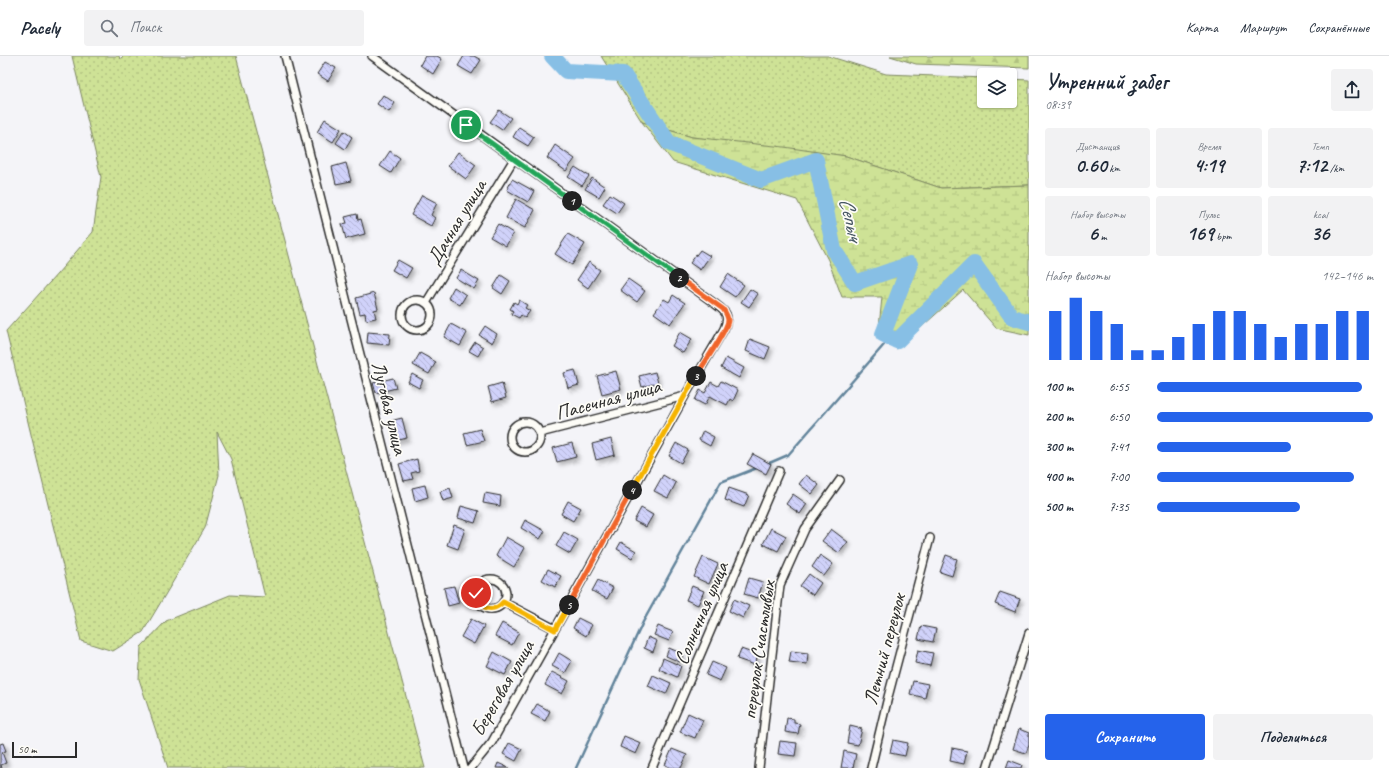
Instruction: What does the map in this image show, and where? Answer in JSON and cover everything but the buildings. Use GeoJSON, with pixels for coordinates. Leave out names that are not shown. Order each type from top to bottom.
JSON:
{"type":"FeatureCollection","features":[{"type":"Feature","properties":{"kind":"street","name":"Луговая улица"},"geometry":{"type":"LineString","coordinates":[[286,56],[464,768]]}},
{"type":"Feature","properties":{"kind":"street","name":"Береговая улица"},"geometry":{"type":"LineString","coordinates":[[372,56],[714,303],[727,314],[728,321],[492,742],[471,768]]}},
{"type":"Feature","properties":{"kind":"street","name":"Дачная улица"},"geometry":{"type":"LineString","coordinates":[[426,302],[514,159]]}},
{"type":"Feature","properties":{"kind":"street"},"geometry":{"type":"LineString","coordinates":[[415,300],[426,302],[432,312],[430,323],[420,330],[409,327],[404,322],[402,314],[405,307],[415,300]]}},
{"type":"Feature","properties":{"kind":"street","name":"Пасечная улица"},"geometry":{"type":"LineString","coordinates":[[540,433],[685,396]]}},
{"type":"Feature","properties":{"kind":"street"},"geometry":{"type":"LineString","coordinates":[[521,423],[533,424],[540,433],[538,445],[526,452],[518,450],[511,442],[512,430],[521,423]]}},
{"type":"Feature","properties":{"kind":"street","name":"Солнечная улица"},"geometry":{"type":"LineString","coordinates":[[652,768],[780,471]]}},
{"type":"Feature","properties":{"kind":"street","name":"переулок Счастливых"},"geometry":{"type":"LineString","coordinates":[[759,768],[780,585],[805,529],[840,480]]}},
{"type":"Feature","properties":{"kind":"street","name":"Летний переулок"},"geometry":{"type":"LineString","coordinates":[[871,768],[930,538]]}},
{"type":"Feature","properties":{"kind":"street"},"geometry":{"type":"LineString","coordinates":[[488,579],[496,579],[499,581],[504,587],[505,591],[503,602],[501,605],[494,608],[482,606],[477,600],[476,596],[478,585],[484,580],[488,579]]}},
{"type":"Feature","properties":{"kind":"street"},"geometry":{"type":"LineString","coordinates":[[503,602],[555,630]]}},
{"type":"Feature","properties":{"kind":"street"},"geometry":{"type":"LineString","coordinates":[[987,768],[1029,633]]}},
{"type":"Feature","properties":{"kind":"green space"},"geometry":{"type":"Polygon","coordinates":[[[72,56],[119,56],[120,59],[123,56],[236,56],[425,768],[168,768],[139,679],[141,647],[166,621],[230,595],[265,597],[231,459],[217,432],[219,475],[205,528],[143,632],[113,651],[81,641],[6,331],[93,232],[101,177],[72,56]]]}},
{"type":"Feature","properties":{"kind":"green space"},"geometry":{"type":"Polygon","coordinates":[[[601,56],[828,56],[886,74],[977,78],[977,108],[1017,108],[1017,79],[1029,80],[1029,185],[941,188],[846,156],[692,137],[642,122],[601,56]]]}},
{"type":"Feature","properties":{"kind":"green space"},"geometry":{"type":"Polygon","coordinates":[[[890,56],[1029,56],[1029,68],[916,64],[890,56]]]}},
{"type":"Feature","properties":{"kind":"green space"},"geometry":{"type":"Polygon","coordinates":[[[642,122],[692,137],[784,147],[846,156],[941,188],[1029,185],[1029,335],[996,328],[963,290],[897,349],[878,337],[882,297],[842,297],[828,260],[797,200],[673,162],[642,122]]]}},
{"type":"Feature","properties":{"kind":"waterway","name":"Сепыч"},"geometry":{"type":"LineString","coordinates":[[552,56],[566,71],[623,74],[669,143],[761,180],[816,160],[834,250],[855,283],[910,264],[883,334],[897,341],[974,264],[1012,317],[1029,322]]}},
{"type":"Feature","properties":{"kind":"waterway"},"geometry":{"type":"LineString","coordinates":[[767,464],[788,455],[890,338]]}},
{"type":"Feature","properties":{"kind":"waterway"},"geometry":{"type":"LineString","coordinates":[[576,768],[643,622],[721,482],[757,468]]}},
{"type":"Feature","properties":{"kind":"route"},"geometry":{"type":"LineString","coordinates":[[466,125],[723,309],[727,314],[728,321],[555,630],[503,602],[497,607],[486,608],[477,600],[476,593]]}}]}
